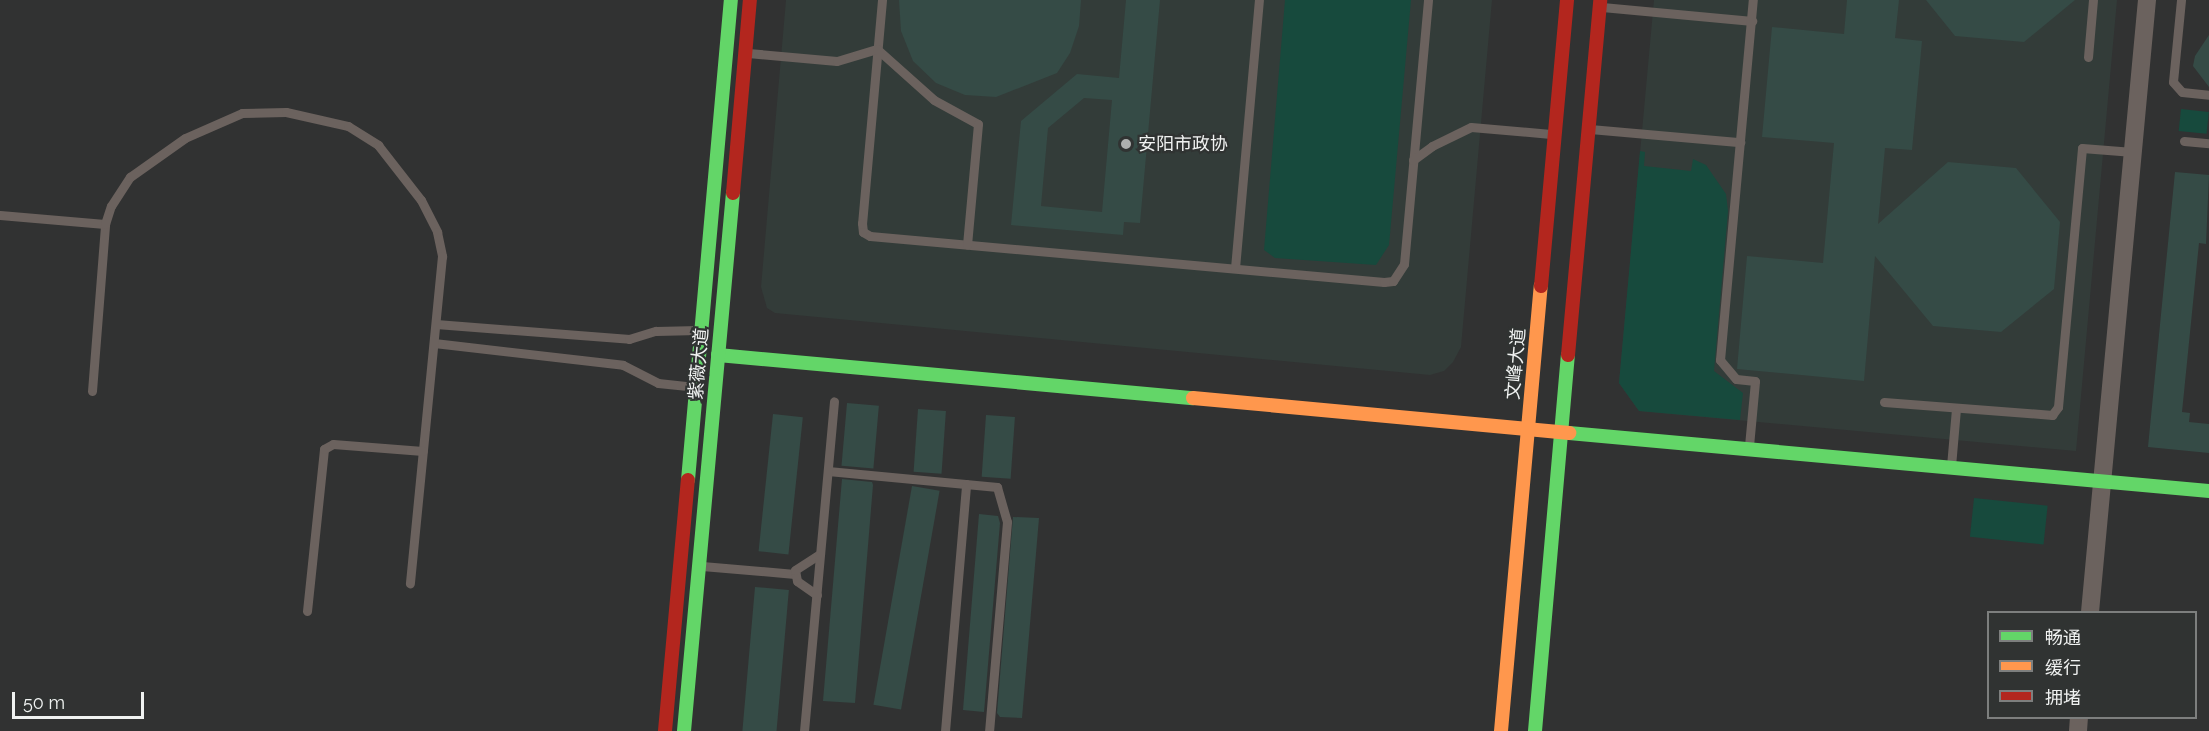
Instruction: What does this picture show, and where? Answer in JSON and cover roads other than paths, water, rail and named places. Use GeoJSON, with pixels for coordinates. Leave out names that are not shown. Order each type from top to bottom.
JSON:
{"type":"FeatureCollection","features":[{"type":"Feature","properties":{"kind":"street","name":"紫薇大道"},"geometry":{"type":"LineString","coordinates":[[665,731],[731,0]]}},
{"type":"Feature","properties":{"kind":"street","name":"紫薇大道"},"geometry":{"type":"LineString","coordinates":[[684,731],[750,0]]}},
{"type":"Feature","properties":{"kind":"street","name":"文峰大道"},"geometry":{"type":"LineString","coordinates":[[1501,731],[1567,0]]}},
{"type":"Feature","properties":{"kind":"street"},"geometry":{"type":"LineString","coordinates":[[2090,611],[2147,0]]}},
{"type":"Feature","properties":{"kind":"street"},"geometry":{"type":"LineString","coordinates":[[1534,731],[1600,3]]}},
{"type":"Feature","properties":{"kind":"street"},"geometry":{"type":"LineString","coordinates":[[718,356],[2209,491]]}},
{"type":"Feature","properties":{"kind":"lane"},"geometry":{"type":"LineString","coordinates":[[882,0],[863,232],[870,236],[1393,281],[1404,264],[1428,0]]}},
{"type":"Feature","properties":{"kind":"lane"},"geometry":{"type":"LineString","coordinates":[[1235,268],[1259,0]]}},
{"type":"Feature","properties":{"kind":"lane"},"geometry":{"type":"LineString","coordinates":[[1749,449],[1755,381],[1736,379],[1720,360],[1753,0]]}},
{"type":"Feature","properties":{"kind":"lane"},"geometry":{"type":"LineString","coordinates":[[2088,57],[2093,0]]}},
{"type":"Feature","properties":{"kind":"lane"},"geometry":{"type":"LineString","coordinates":[[2181,0],[2173,82],[2182,92],[2209,95]]}},
{"type":"Feature","properties":{"kind":"lane"},"geometry":{"type":"LineString","coordinates":[[1600,3],[1752,21]]}},
{"type":"Feature","properties":{"kind":"lane"},"geometry":{"type":"LineString","coordinates":[[746,52],[837,61],[877,49]]}},
{"type":"Feature","properties":{"kind":"lane"},"geometry":{"type":"LineString","coordinates":[[877,49],[934,100],[978,124],[967,244]]}},
{"type":"Feature","properties":{"kind":"lane"},"geometry":{"type":"LineString","coordinates":[[92,391],[105,224],[111,206],[130,177],[157,154],[206,127],[243,113],[286,112],[322,117],[348,126],[378,145],[421,200],[437,232],[442,256],[410,583]]}},
{"type":"Feature","properties":{"kind":"lane"},"geometry":{"type":"LineString","coordinates":[[1413,160],[1432,146],[1471,127],[1555,135]]}},
{"type":"Feature","properties":{"kind":"lane"},"geometry":{"type":"LineString","coordinates":[[1589,128],[1740,142]]}},
{"type":"Feature","properties":{"kind":"lane"},"geometry":{"type":"LineString","coordinates":[[2184,141],[2209,143]]}},
{"type":"Feature","properties":{"kind":"lane"},"geometry":{"type":"LineString","coordinates":[[1884,402],[2045,417],[2058,407],[2082,148],[2133,152]]}},
{"type":"Feature","properties":{"kind":"lane"},"geometry":{"type":"LineString","coordinates":[[0,215],[105,224]]}},
{"type":"Feature","properties":{"kind":"lane"},"geometry":{"type":"LineString","coordinates":[[436,324],[629,339],[656,331],[701,330]]}},
{"type":"Feature","properties":{"kind":"lane"},"geometry":{"type":"LineString","coordinates":[[434,343],[623,365],[658,383],[696,387]]}},
{"type":"Feature","properties":{"kind":"lane"},"geometry":{"type":"LineString","coordinates":[[804,731],[834,401]]}},
{"type":"Feature","properties":{"kind":"lane"},"geometry":{"type":"LineString","coordinates":[[1951,467],[1956,409]]}},
{"type":"Feature","properties":{"kind":"lane"},"geometry":{"type":"LineString","coordinates":[[307,611],[324,449],[333,444],[423,451]]}},
{"type":"Feature","properties":{"kind":"lane"},"geometry":{"type":"LineString","coordinates":[[828,471],[997,487],[1007,522],[989,731]]}},
{"type":"Feature","properties":{"kind":"lane"},"geometry":{"type":"LineString","coordinates":[[945,731],[966,484]]}},
{"type":"Feature","properties":{"kind":"lane"},"geometry":{"type":"LineString","coordinates":[[816,595],[802,586],[795,574],[798,565],[820,554]]}},
{"type":"Feature","properties":{"kind":"lane"},"geometry":{"type":"LineString","coordinates":[[699,565],[795,574]]}},
{"type":"Feature","properties":{"kind":"place","name":"安阳市政协"},"geometry":{"type":"Point","coordinates":[1126,144]}}]}
